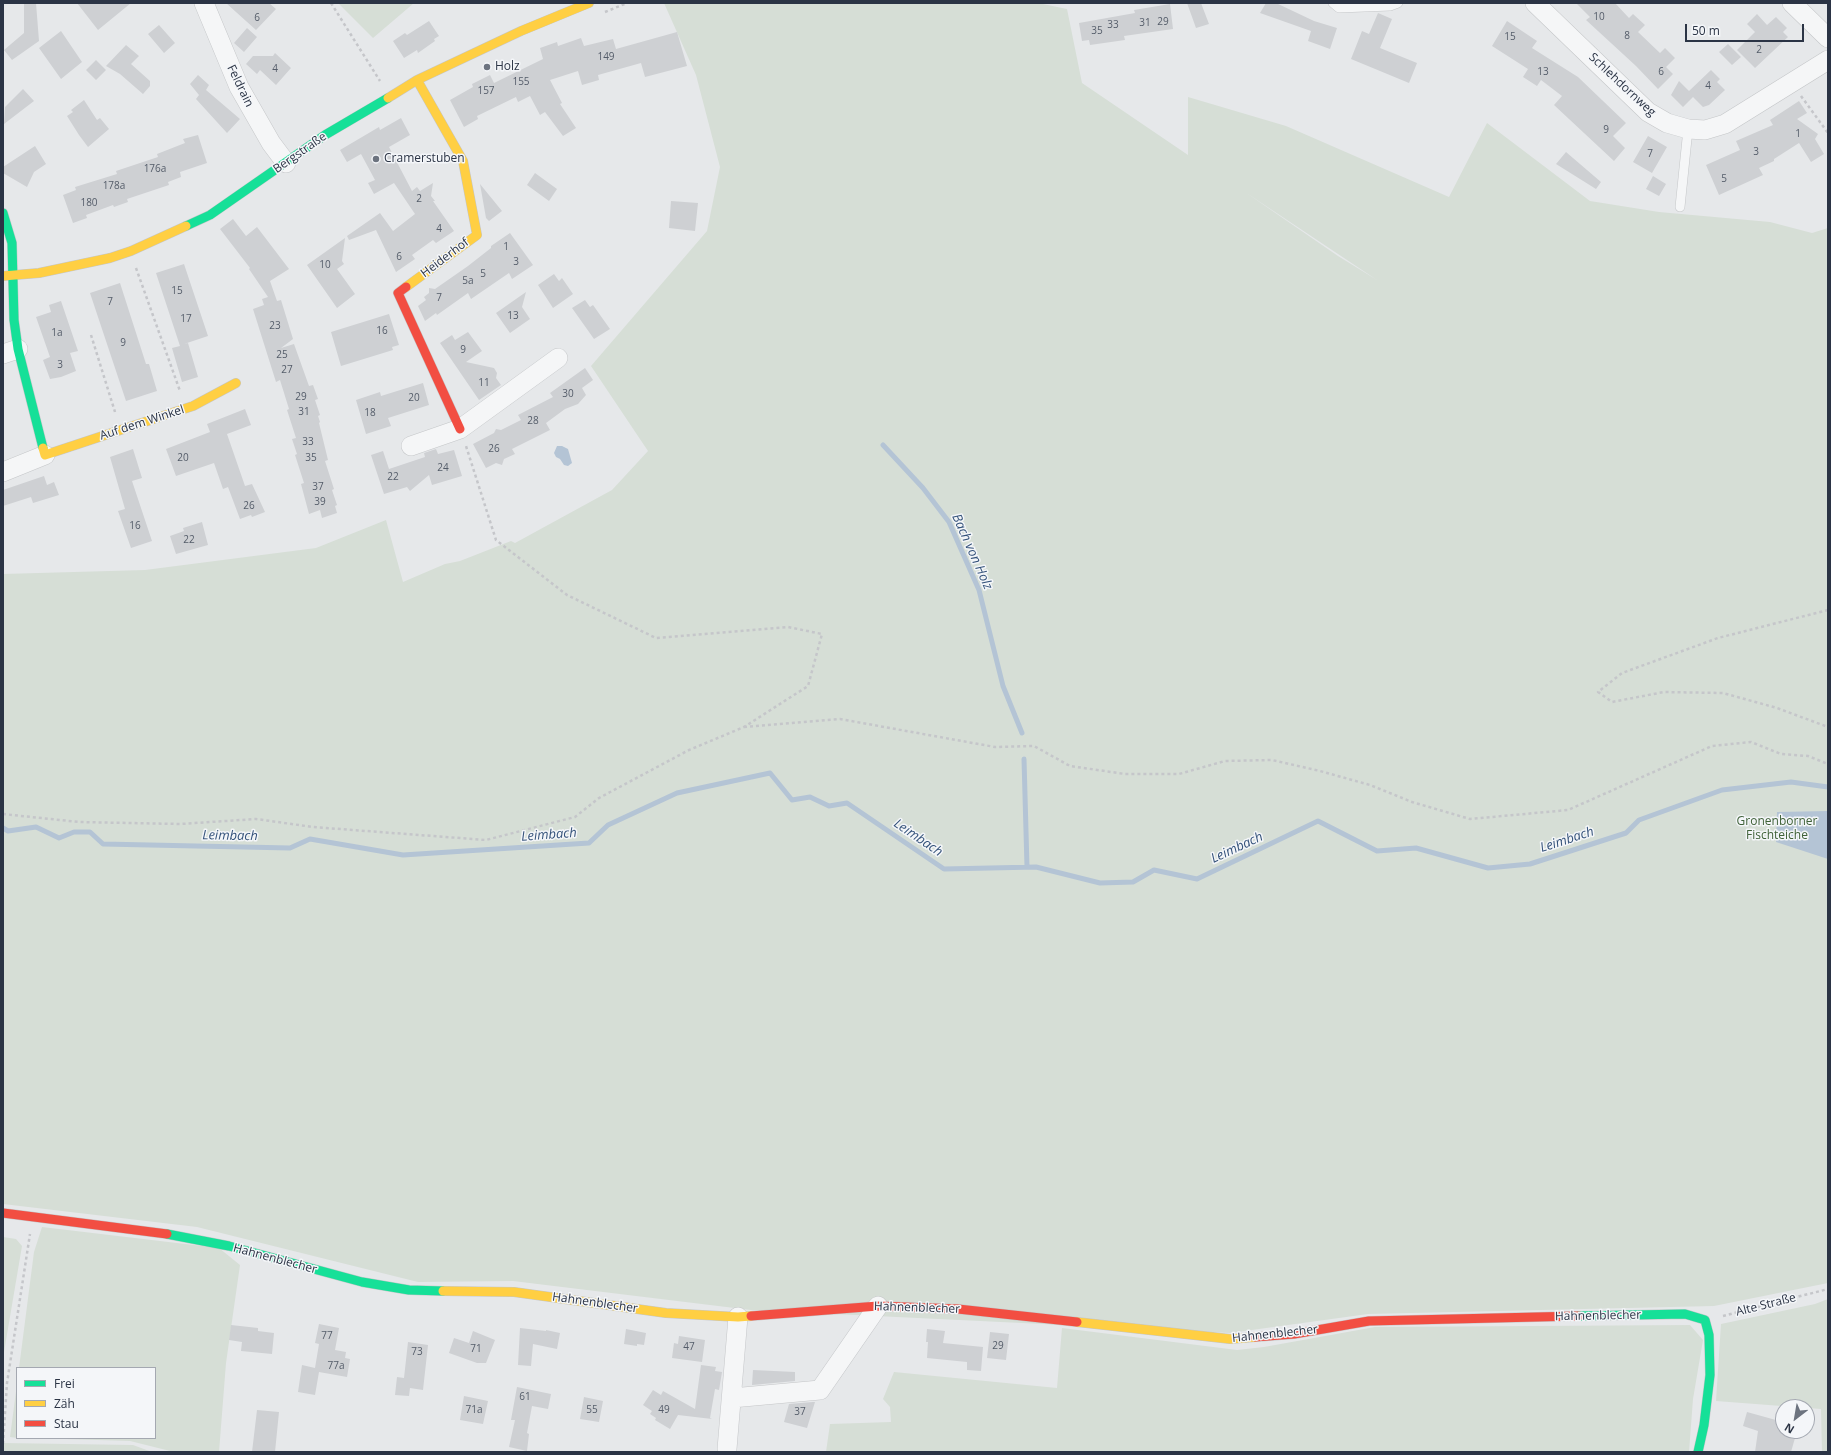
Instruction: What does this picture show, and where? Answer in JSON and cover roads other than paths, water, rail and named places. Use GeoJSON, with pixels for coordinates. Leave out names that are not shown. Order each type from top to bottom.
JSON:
{"type":"FeatureCollection","features":[{"type":"Feature","properties":{"kind":"street","name":"Feldrain"},"geometry":{"type":"LineString","coordinates":[[204,3],[239,87],[271,143],[286,163]]}},
{"type":"Feature","properties":{"kind":"street","name":"Bergstraße"},"geometry":{"type":"LineString","coordinates":[[3,276],[13,276],[74,267],[110,258],[131,251],[210,215],[325,135],[417,80],[521,31],[589,3]]}},
{"type":"Feature","properties":{"kind":"street","name":"Schlehdornweg"},"geometry":{"type":"LineString","coordinates":[[1535,3],[1648,112],[1667,123],[1688,129],[1705,130],[1725,124],[1828,60]]}},
{"type":"Feature","properties":{"kind":"street"},"geometry":{"type":"LineString","coordinates":[[1792,3],[1828,38]]}},
{"type":"Feature","properties":{"kind":"street","name":"Heiderhof"},"geometry":{"type":"LineString","coordinates":[[417,80],[463,161],[477,235],[398,294],[460,429]]}},
{"type":"Feature","properties":{"kind":"street"},"geometry":{"type":"LineString","coordinates":[[3,213],[12,243],[14,320],[10,351],[45,455]]}},
{"type":"Feature","properties":{"kind":"street"},"geometry":{"type":"LineString","coordinates":[[411,446],[460,429],[558,358]]}},
{"type":"Feature","properties":{"kind":"street","name":"Auf dem Winkel"},"geometry":{"type":"LineString","coordinates":[[3,472],[45,455],[186,409],[236,383]]}},
{"type":"Feature","properties":{"kind":"street","name":"Hahnenblecher"},"geometry":{"type":"LineString","coordinates":[[3,1213],[189,1237],[229,1246],[362,1282],[409,1290],[514,1292],[666,1313],[738,1317],[878,1306],[958,1309],[1230,1339],[1294,1334],[1369,1321],[1685,1314],[1705,1320],[1709,1335],[1710,1375],[1704,1426],[1698,1452]]}},
{"type":"Feature","properties":{"kind":"street"},"geometry":{"type":"LineString","coordinates":[[732,1398],[820,1390],[878,1306]]}},
{"type":"Feature","properties":{"kind":"street"},"geometry":{"type":"LineString","coordinates":[[727,1449],[738,1317]]}},
{"type":"Feature","properties":{"kind":"lane"},"geometry":{"type":"LineString","coordinates":[[1333,3],[1339,8],[1390,6],[1398,3]]}},
{"type":"Feature","properties":{"kind":"lane"},"geometry":{"type":"LineString","coordinates":[[1680,207],[1688,129]]}},
{"type":"Feature","properties":{"kind":"water"},"geometry":{"type":"Polygon","coordinates":[[[557,446],[562,446],[568,449],[572,463],[568,466],[564,465],[560,459],[556,457],[554,453],[557,446]]]}},
{"type":"Feature","properties":{"kind":"water"},"geometry":{"type":"Polygon","coordinates":[[[1828,811],[1828,859],[1776,842],[1777,812],[1828,811]]]}},
{"type":"Feature","properties":{"kind":"waterway","name":"Bach von Holz"},"geometry":{"type":"LineString","coordinates":[[883,445],[923,488],[949,522],[979,590],[1003,686],[1022,733]]}},
{"type":"Feature","properties":{"kind":"waterway","name":"Bach von Holz"},"geometry":{"type":"LineString","coordinates":[[1024,759],[1027,867]]}},
{"type":"Feature","properties":{"kind":"waterway","name":"Leimbach"},"geometry":{"type":"LineString","coordinates":[[3,828],[8,831],[36,827],[59,838],[74,832],[90,832],[103,844],[290,848],[310,839],[403,855],[589,843],[608,825],[677,793],[770,773],[792,800],[810,797],[829,806],[847,803],[944,869],[1036,867],[1100,883],[1133,882],[1154,870],[1197,879],[1318,821],[1377,851],[1416,848],[1488,868],[1530,864],[1626,833],[1639,820],[1722,790],[1791,782],[1828,787]]}},
{"type":"Feature","properties":{"kind":"place","name":"Holz"},"geometry":{"type":"Point","coordinates":[487,67]}},
{"type":"Feature","properties":{"kind":"place","name":"Cramerstuben"},"geometry":{"type":"Point","coordinates":[376,159]}},
{"type":"Feature","properties":{"kind":"park label","name":"Gronenborner Fischteiche"},"geometry":{"type":"Point","coordinates":[1777,829]}}]}
